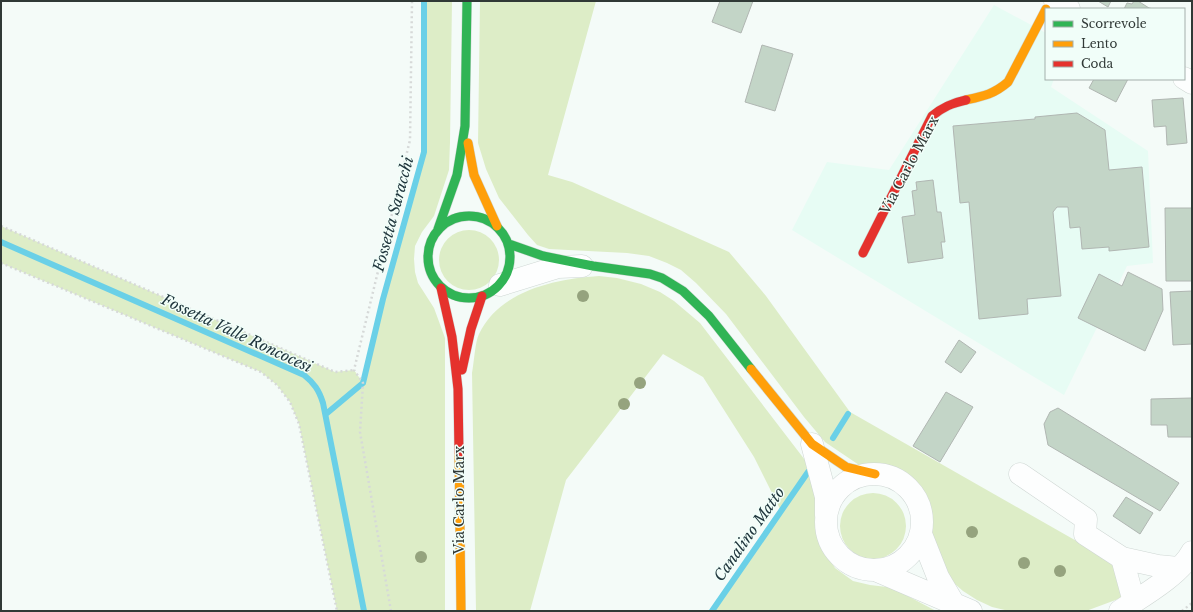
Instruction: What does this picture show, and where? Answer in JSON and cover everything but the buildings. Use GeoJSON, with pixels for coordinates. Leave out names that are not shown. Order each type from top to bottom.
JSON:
{"type":"FeatureCollection","features":[{"type":"Feature","properties":{"kind":"street"},"geometry":{"type":"LineString","coordinates":[[466,1],[465,126],[457,175],[438,229],[431,240],[427,253],[428,266],[433,278],[441,288],[453,296],[467,299],[482,296],[491,292],[500,285],[558,267],[593,266]]}},
{"type":"Feature","properties":{"kind":"street"},"geometry":{"type":"LineString","coordinates":[[1055,1],[1067,8]]}},
{"type":"Feature","properties":{"kind":"street","name":"Via Carlo Marx"},"geometry":{"type":"LineString","coordinates":[[863,253],[932,116],[942,108],[953,103],[989,95],[999,90],[1008,82],[1045,11]]}},
{"type":"Feature","properties":{"kind":"street"},"geometry":{"type":"LineString","coordinates":[[465,126],[474,175],[497,226]]}},
{"type":"Feature","properties":{"kind":"street"},"geometry":{"type":"LineString","coordinates":[[438,229],[448,221],[460,216],[473,216],[486,219],[497,226],[504,234],[508,244],[510,258],[507,272],[500,285]]}},
{"type":"Feature","properties":{"kind":"street"},"geometry":{"type":"LineString","coordinates":[[508,244],[543,256],[593,266],[650,274],[662,278],[683,291],[709,316],[812,444],[846,467],[889,476],[902,483],[912,493],[919,506],[922,520],[921,534],[914,548],[904,560],[890,567],[875,570]]}},
{"type":"Feature","properties":{"kind":"street","name":"Via Carlo Marx"},"geometry":{"type":"LineString","coordinates":[[441,288],[452,337],[458,389],[461,611]]}},
{"type":"Feature","properties":{"kind":"street","name":"Via Carlo Marx"},"geometry":{"type":"LineString","coordinates":[[458,389],[470,329],[482,296]]}},
{"type":"Feature","properties":{"kind":"street"},"geometry":{"type":"LineString","coordinates":[[812,444],[826,497],[827,533],[833,548],[844,560],[859,568],[875,570],[895,578],[963,608]]}},
{"type":"Feature","properties":{"kind":"street"},"geometry":{"type":"LineString","coordinates":[[826,517],[830,503],[837,491],[854,479],[861,476],[875,474]]}},
{"type":"Feature","properties":{"kind":"street"},"geometry":{"type":"LineString","coordinates":[[1020,474],[1086,519],[1085,534],[1122,558],[1158,566],[1185,560]]}},
{"type":"Feature","properties":{"kind":"street"},"geometry":{"type":"LineString","coordinates":[[921,534],[938,577],[963,608]]}},
{"type":"Feature","properties":{"kind":"street"},"geometry":{"type":"LineString","coordinates":[[1122,558],[1127,606],[1155,589],[1185,560]]}},
{"type":"Feature","properties":{"kind":"path"},"geometry":{"type":"LineString","coordinates":[[391,611],[360,432],[363,383],[354,370],[410,140],[412,1]]}},
{"type":"Feature","properties":{"kind":"path"},"geometry":{"type":"LineString","coordinates":[[1,226],[335,372],[354,370]]}},
{"type":"Feature","properties":{"kind":"path"},"geometry":{"type":"LineString","coordinates":[[1,263],[261,372],[277,385],[290,402],[299,424],[337,611]]}},
{"type":"Feature","properties":{"kind":"path"},"geometry":{"type":"LineString","coordinates":[[1182,611],[1192,603]]}},
{"type":"Feature","properties":{"kind":"shaded area"},"geometry":{"type":"Polygon","coordinates":[[[994,5],[1045,32],[1045,80],[1054,80],[1051,87],[1148,151],[1153,263],[1127,266],[1064,395],[792,230],[827,162],[889,170],[994,5]]]}},
{"type":"Feature","properties":{"kind":"green space"},"geometry":{"type":"Polygon","coordinates":[[[424,1],[452,1],[449,170],[434,216],[422,232],[415,246],[414,259],[418,283],[434,308],[445,338],[445,611],[337,611],[299,424],[290,402],[277,385],[261,372],[1,263],[1,226],[335,372],[354,370],[363,383],[383,299],[424,152],[424,1]]]}},
{"type":"Feature","properties":{"kind":"green space"},"geometry":{"type":"Polygon","coordinates":[[[480,1],[596,1],[548,175],[572,182],[729,252],[766,296],[850,412],[1080,543],[1112,563],[1120,578],[1121,598],[1086,611],[1009,611],[992,607],[977,600],[949,579],[933,548],[931,515],[924,496],[914,482],[899,473],[862,467],[825,442],[804,417],[726,314],[681,270],[649,256],[627,253],[549,249],[537,245],[499,198],[486,169],[478,143],[480,1]]]}},
{"type":"Feature","properties":{"kind":"green space"},"geometry":{"type":"Polygon","coordinates":[[[469,230],[486,235],[494,243],[499,260],[494,277],[486,285],[469,290],[452,285],[444,277],[439,260],[444,243],[452,235],[469,230]]]}},
{"type":"Feature","properties":{"kind":"green space"},"geometry":{"type":"Polygon","coordinates":[[[599,276],[617,278],[641,284],[660,292],[674,301],[700,323],[808,464],[822,516],[820,535],[825,552],[835,568],[853,581],[887,587],[902,593],[936,611],[710,611],[780,509],[754,457],[703,377],[663,354],[566,480],[530,611],[476,611],[472,373],[479,334],[488,319],[515,297],[548,284],[565,280],[599,276]]]}},
{"type":"Feature","properties":{"kind":"green space"},"geometry":{"type":"Polygon","coordinates":[[[873,493],[885,496],[896,503],[903,514],[906,526],[903,538],[896,549],[885,556],[873,559],[861,556],[850,549],[843,538],[840,526],[843,514],[850,503],[861,496],[873,493]]]}},
{"type":"Feature","properties":{"kind":"waterway","name":"Fossetta Saracchi"},"geometry":{"type":"LineString","coordinates":[[326,414],[363,383],[383,299],[424,152],[424,1]]}},
{"type":"Feature","properties":{"kind":"waterway","name":"Fossetta Valle Roncocesi"},"geometry":{"type":"LineString","coordinates":[[1,242],[304,375],[311,381],[320,394],[323,403],[364,611]]}},
{"type":"Feature","properties":{"kind":"waterway","name":"Canalino Matto"},"geometry":{"type":"LineString","coordinates":[[833,438],[848,414]]}},
{"type":"Feature","properties":{"kind":"waterway","name":"Canalino Matto"},"geometry":{"type":"LineString","coordinates":[[712,611],[808,472]]}},
{"type":"Feature","properties":{"kind":"traffic: fast"},"geometry":{"type":"LineString","coordinates":[[438,229],[457,175],[465,126],[467,1]]}},
{"type":"Feature","properties":{"kind":"traffic: fast"},"geometry":{"type":"LineString","coordinates":[[469,216],[485,219],[498,228],[507,241],[510,257],[507,273],[498,286],[485,295],[469,298],[453,295],[440,286],[431,273],[428,257],[431,241],[440,228],[453,219],[469,216]]}},
{"type":"Feature","properties":{"kind":"traffic: fast"},"geometry":{"type":"LineString","coordinates":[[509,244],[543,256],[593,266],[650,274],[662,278],[683,291],[709,316],[751,369]]}},
{"type":"Feature","properties":{"kind":"traffic: slow"},"geometry":{"type":"LineString","coordinates":[[966,100],[988,94],[1008,82],[1045,11]]}},
{"type":"Feature","properties":{"kind":"traffic: slow"},"geometry":{"type":"LineString","coordinates":[[468,143],[474,175],[497,226]]}},
{"type":"Feature","properties":{"kind":"traffic: slow"},"geometry":{"type":"LineString","coordinates":[[751,369],[812,444],[846,467],[875,474]]}},
{"type":"Feature","properties":{"kind":"traffic: slow"},"geometry":{"type":"LineString","coordinates":[[459,453],[461,611]]}},
{"type":"Feature","properties":{"kind":"traffic: jam"},"geometry":{"type":"LineString","coordinates":[[863,253],[932,116],[956,102],[966,100]]}},
{"type":"Feature","properties":{"kind":"traffic: jam"},"geometry":{"type":"LineString","coordinates":[[441,288],[452,337],[458,389],[459,453]]}},
{"type":"Feature","properties":{"kind":"traffic: jam"},"geometry":{"type":"LineString","coordinates":[[462,370],[471,329],[482,296]]}}]}
